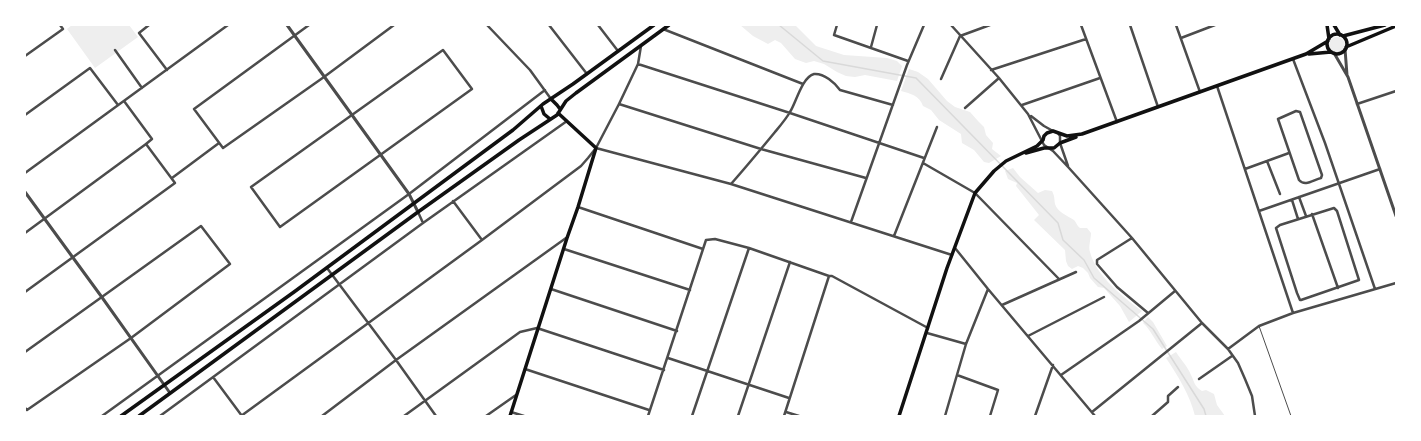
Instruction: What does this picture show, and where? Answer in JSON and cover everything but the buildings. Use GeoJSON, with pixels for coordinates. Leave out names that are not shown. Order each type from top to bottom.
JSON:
{"type":"FeatureCollection","features":[{"type":"Feature","properties":{"kind":"main road"},"geometry":{"type":"LineString","coordinates":[[139,416],[418,212],[550,119],[559,111],[566,101],[576,93],[669,25]]}},
{"type":"Feature","properties":{"kind":"main road"},"geometry":{"type":"LineString","coordinates":[[1328,25],[1328,47],[1333,53]]}},
{"type":"Feature","properties":{"kind":"main road"},"geometry":{"type":"LineString","coordinates":[[1334,25],[1346,41],[1346,48]]}},
{"type":"Feature","properties":{"kind":"main road"},"geometry":{"type":"LineString","coordinates":[[1020,155],[1048,148],[1054,148],[1060,143],[1082,134],[1293,59],[1306,54],[1334,35],[1341,36],[1385,25]]}},
{"type":"Feature","properties":{"kind":"main road"},"geometry":{"type":"LineString","coordinates":[[122,416],[327,268],[513,130],[541,106],[652,26]]}},
{"type":"Feature","properties":{"kind":"main road"},"geometry":{"type":"LineString","coordinates":[[1306,54],[1340,53],[1346,48],[1396,26]]}},
{"type":"Feature","properties":{"kind":"main road"},"geometry":{"type":"LineString","coordinates":[[510,414],[596,148],[567,121],[559,111],[558,105],[551,99]]}},
{"type":"Feature","properties":{"kind":"main road"},"geometry":{"type":"LineString","coordinates":[[541,106],[544,114],[550,119]]}},
{"type":"Feature","properties":{"kind":"main road"},"geometry":{"type":"LineString","coordinates":[[899,416],[952,255],[975,192],[994,171],[1006,161],[1034,148],[1043,140],[1047,132],[1051,131],[1067,136],[1082,134]]}},
{"type":"Feature","properties":{"kind":"street"},"geometry":{"type":"LineString","coordinates":[[25,56],[63,29],[60,25]]}},
{"type":"Feature","properties":{"kind":"street"},"geometry":{"type":"LineString","coordinates":[[149,25],[139,33],[167,70]]}},
{"type":"Feature","properties":{"kind":"street"},"geometry":{"type":"LineString","coordinates":[[25,173],[228,25]]}},
{"type":"Feature","properties":{"kind":"street"},"geometry":{"type":"LineString","coordinates":[[287,25],[409,194],[415,203],[422,223]]}},
{"type":"Feature","properties":{"kind":"street"},"geometry":{"type":"LineString","coordinates":[[309,25],[194,109],[223,148],[324,77],[394,25]]}},
{"type":"Feature","properties":{"kind":"street"},"geometry":{"type":"LineString","coordinates":[[487,25],[530,70],[551,99]]}},
{"type":"Feature","properties":{"kind":"street"},"geometry":{"type":"LineString","coordinates":[[549,25],[587,74]]}},
{"type":"Feature","properties":{"kind":"street"},"geometry":{"type":"LineString","coordinates":[[598,25],[618,51]]}},
{"type":"Feature","properties":{"kind":"street"},"geometry":{"type":"LineString","coordinates":[[837,25],[834,35],[909,61]]}},
{"type":"Feature","properties":{"kind":"street"},"geometry":{"type":"LineString","coordinates":[[871,48],[877,25]]}},
{"type":"Feature","properties":{"kind":"street"},"geometry":{"type":"LineString","coordinates":[[851,222],[878,142],[924,25]]}},
{"type":"Feature","properties":{"kind":"street"},"geometry":{"type":"LineString","coordinates":[[951,25],[1022,105],[1043,140],[1044,145],[1053,151],[1069,168],[1132,238],[1202,323],[1228,349],[1238,363],[1245,379],[1252,396],[1256,416]]}},
{"type":"Feature","properties":{"kind":"street"},"geometry":{"type":"LineString","coordinates":[[941,79],[960,36],[990,25]]}},
{"type":"Feature","properties":{"kind":"street"},"geometry":{"type":"LineString","coordinates":[[1081,25],[1117,122]]}},
{"type":"Feature","properties":{"kind":"street"},"geometry":{"type":"LineString","coordinates":[[1130,25],[1158,107]]}},
{"type":"Feature","properties":{"kind":"street"},"geometry":{"type":"LineString","coordinates":[[1176,25],[1200,92]]}},
{"type":"Feature","properties":{"kind":"street"},"geometry":{"type":"LineString","coordinates":[[1181,38],[1215,25]]}},
{"type":"Feature","properties":{"kind":"street"},"geometry":{"type":"LineString","coordinates":[[663,29],[803,84]]}},
{"type":"Feature","properties":{"kind":"street"},"geometry":{"type":"LineString","coordinates":[[991,70],[1086,39]]}},
{"type":"Feature","properties":{"kind":"street"},"geometry":{"type":"LineString","coordinates":[[213,377],[242,416],[581,166],[596,148],[619,104],[638,64],[641,45]]}},
{"type":"Feature","properties":{"kind":"street"},"geometry":{"type":"LineString","coordinates":[[1346,48],[1348,77]]}},
{"type":"Feature","properties":{"kind":"street"},"geometry":{"type":"LineString","coordinates":[[115,50],[142,88]]}},
{"type":"Feature","properties":{"kind":"street"},"geometry":{"type":"LineString","coordinates":[[443,50],[472,89],[381,154],[280,227],[251,188],[443,50]]}},
{"type":"Feature","properties":{"kind":"street"},"geometry":{"type":"LineString","coordinates":[[1333,53],[1348,77],[1396,216]]}},
{"type":"Feature","properties":{"kind":"street"},"geometry":{"type":"LineString","coordinates":[[1293,59],[1339,183],[1375,290]]}},
{"type":"Feature","properties":{"kind":"street"},"geometry":{"type":"LineString","coordinates":[[638,64],[924,158]]}},
{"type":"Feature","properties":{"kind":"street"},"geometry":{"type":"LineString","coordinates":[[25,115],[90,68],[118,106]]}},
{"type":"Feature","properties":{"kind":"street"},"geometry":{"type":"LineString","coordinates":[[731,184],[790,113],[807,78],[815,74],[829,80],[840,90],[893,105]]}},
{"type":"Feature","properties":{"kind":"street"},"geometry":{"type":"LineString","coordinates":[[965,108],[999,78]]}},
{"type":"Feature","properties":{"kind":"street"},"geometry":{"type":"LineString","coordinates":[[1022,105],[1100,78]]}},
{"type":"Feature","properties":{"kind":"street"},"geometry":{"type":"LineString","coordinates":[[1217,86],[1292,313]]}},
{"type":"Feature","properties":{"kind":"street"},"geometry":{"type":"LineString","coordinates":[[102,416],[409,194],[545,90]]}},
{"type":"Feature","properties":{"kind":"street"},"geometry":{"type":"LineString","coordinates":[[1357,104],[1396,91]]}},
{"type":"Feature","properties":{"kind":"street"},"geometry":{"type":"LineString","coordinates":[[25,233],[152,139],[124,101]]}},
{"type":"Feature","properties":{"kind":"street"},"geometry":{"type":"LineString","coordinates":[[619,104],[760,149],[866,178]]}},
{"type":"Feature","properties":{"kind":"street"},"geometry":{"type":"LineString","coordinates":[[1298,111],[1300,112],[1322,175],[1320,178],[1305,184],[1302,183],[1299,180],[1289,153],[1278,118],[1298,111]]}},
{"type":"Feature","properties":{"kind":"street"},"geometry":{"type":"LineString","coordinates":[[1028,114],[1060,136],[1060,143],[1069,168]]}},
{"type":"Feature","properties":{"kind":"street"},"geometry":{"type":"LineString","coordinates":[[160,416],[422,223],[567,121]]}},
{"type":"Feature","properties":{"kind":"street"},"geometry":{"type":"LineString","coordinates":[[894,236],[937,127]]}},
{"type":"Feature","properties":{"kind":"street"},"geometry":{"type":"LineString","coordinates":[[172,178],[219,143]]}},
{"type":"Feature","properties":{"kind":"street"},"geometry":{"type":"LineString","coordinates":[[25,292],[175,182],[146,144]]}},
{"type":"Feature","properties":{"kind":"street"},"geometry":{"type":"LineString","coordinates":[[596,148],[731,184],[952,255]]}},
{"type":"Feature","properties":{"kind":"street"},"geometry":{"type":"LineString","coordinates":[[1245,169],[1289,153]]}},
{"type":"Feature","properties":{"kind":"street"},"geometry":{"type":"LineString","coordinates":[[1267,161],[1280,194]]}},
{"type":"Feature","properties":{"kind":"street"},"geometry":{"type":"LineString","coordinates":[[923,163],[975,192],[1059,279]]}},
{"type":"Feature","properties":{"kind":"street"},"geometry":{"type":"LineString","coordinates":[[1259,211],[1380,169]]}},
{"type":"Feature","properties":{"kind":"street"},"geometry":{"type":"LineString","coordinates":[[25,192],[170,393]]}},
{"type":"Feature","properties":{"kind":"street"},"geometry":{"type":"LineString","coordinates":[[1299,197],[1306,216]]}},
{"type":"Feature","properties":{"kind":"street"},"geometry":{"type":"LineString","coordinates":[[1292,200],[1298,219]]}},
{"type":"Feature","properties":{"kind":"street"},"geometry":{"type":"LineString","coordinates":[[453,201],[482,240]]}},
{"type":"Feature","properties":{"kind":"street"},"geometry":{"type":"LineString","coordinates":[[578,207],[703,249]]}},
{"type":"Feature","properties":{"kind":"street"},"geometry":{"type":"LineString","coordinates":[[1334,208],[1359,280],[1300,300],[1276,228],[1280,225],[1312,214],[1334,208]]}},
{"type":"Feature","properties":{"kind":"street"},"geometry":{"type":"LineString","coordinates":[[1312,214],[1338,288]]}},
{"type":"Feature","properties":{"kind":"street"},"geometry":{"type":"LineString","coordinates":[[25,352],[101,296],[201,226],[230,264],[131,338],[27,410],[25,408]]}},
{"type":"Feature","properties":{"kind":"street"},"geometry":{"type":"LineString","coordinates":[[322,416],[396,360],[567,238]]}},
{"type":"Feature","properties":{"kind":"street"},"geometry":{"type":"LineString","coordinates":[[1132,238],[1097,260],[1097,264],[1116,287],[1148,313]]}},
{"type":"Feature","properties":{"kind":"street"},"geometry":{"type":"LineString","coordinates":[[648,416],[706,240],[715,239],[749,248],[832,276],[928,331],[966,344]]}},
{"type":"Feature","properties":{"kind":"street"},"geometry":{"type":"LineString","coordinates":[[692,416],[706,371],[749,248]]}},
{"type":"Feature","properties":{"kind":"street"},"geometry":{"type":"LineString","coordinates":[[955,248],[1095,416]]}},
{"type":"Feature","properties":{"kind":"street"},"geometry":{"type":"LineString","coordinates":[[564,249],[690,290]]}},
{"type":"Feature","properties":{"kind":"street"},"geometry":{"type":"LineString","coordinates":[[738,416],[790,262]]}},
{"type":"Feature","properties":{"kind":"street"},"geometry":{"type":"LineString","coordinates":[[327,268],[436,416]]}},
{"type":"Feature","properties":{"kind":"street"},"geometry":{"type":"LineString","coordinates":[[1002,305],[1076,272]]}},
{"type":"Feature","properties":{"kind":"street"},"geometry":{"type":"LineString","coordinates":[[784,416],[829,276]]}},
{"type":"Feature","properties":{"kind":"street"},"geometry":{"type":"LineString","coordinates":[[1228,349],[1259,326],[1292,313],[1396,283]]}},
{"type":"Feature","properties":{"kind":"street"},"geometry":{"type":"LineString","coordinates":[[550,289],[677,330]]}},
{"type":"Feature","properties":{"kind":"street"},"geometry":{"type":"LineString","coordinates":[[945,416],[966,344],[988,289]]}},
{"type":"Feature","properties":{"kind":"street"},"geometry":{"type":"LineString","coordinates":[[1061,375],[1139,321],[1175,291]]}},
{"type":"Feature","properties":{"kind":"street"},"geometry":{"type":"LineString","coordinates":[[1028,336],[1104,297]]}},
{"type":"Feature","properties":{"kind":"street"},"geometry":{"type":"LineString","coordinates":[[1092,412],[1202,323]]}},
{"type":"Feature","properties":{"kind":"street"},"geometry":{"type":"LineString","coordinates":[[404,416],[520,332],[538,328],[664,370]]}},
{"type":"Feature","properties":{"kind":"street"},"geometry":{"type":"LineString","coordinates":[[1199,379],[1232,356]]}},
{"type":"Feature","properties":{"kind":"street"},"geometry":{"type":"LineString","coordinates":[[668,358],[789,398]]}},
{"type":"Feature","properties":{"kind":"street"},"geometry":{"type":"LineString","coordinates":[[1035,416],[1053,365]]}},
{"type":"Feature","properties":{"kind":"street"},"geometry":{"type":"LineString","coordinates":[[525,369],[649,410]]}},
{"type":"Feature","properties":{"kind":"street"},"geometry":{"type":"LineString","coordinates":[[957,375],[998,390],[990,416]]}},
{"type":"Feature","properties":{"kind":"street"},"geometry":{"type":"LineString","coordinates":[[1152,416],[1168,402],[1168,396],[1178,387]]}},
{"type":"Feature","properties":{"kind":"street"},"geometry":{"type":"LineString","coordinates":[[486,416],[516,395]]}},
{"type":"Feature","properties":{"kind":"street"},"geometry":{"type":"LineString","coordinates":[[786,412],[799,416]]}},
{"type":"Feature","properties":{"kind":"street"},"geometry":{"type":"LineString","coordinates":[[510,414],[524,416]]}},
{"type":"Feature","properties":{"kind":"lane"},"geometry":{"type":"LineString","coordinates":[[1259,326],[1291,416]]}},
{"type":"Feature","properties":{"kind":"shaded area"},"geometry":{"type":"Polygon","coordinates":[[[72,25],[129,25],[138,37],[95,68],[67,29],[72,25]]]}},
{"type":"Feature","properties":{"kind":"shaded area"},"geometry":{"type":"Polygon","coordinates":[[[740,25],[795,25],[816,46],[844,55],[887,58],[897,61],[902,66],[897,81],[865,75],[855,77],[846,76],[824,64],[814,61],[806,63],[795,59],[781,43],[775,40],[768,44],[753,36],[740,25]]]}},
{"type":"Feature","properties":{"kind":"shaded area"},"geometry":{"type":"Polygon","coordinates":[[[1337,37],[1344,42],[1345,45],[1340,52],[1337,53],[1330,48],[1329,45],[1334,38],[1337,37]]]}},
{"type":"Feature","properties":{"kind":"shaded area"},"geometry":{"type":"Polygon","coordinates":[[[909,69],[918,72],[928,79],[947,101],[955,107],[970,112],[984,127],[986,135],[993,143],[992,149],[1001,156],[989,163],[984,162],[974,150],[962,143],[961,134],[939,120],[931,110],[923,106],[917,97],[901,91],[909,69]]]}},
{"type":"Feature","properties":{"kind":"shaded area"},"geometry":{"type":"Polygon","coordinates":[[[1013,168],[1020,177],[1038,193],[1045,190],[1052,191],[1056,207],[1063,214],[1074,220],[1080,228],[1087,228],[1091,233],[1089,250],[1098,269],[1104,278],[1119,293],[1142,311],[1129,322],[1120,306],[1104,288],[1098,287],[1083,268],[1078,266],[1072,269],[1068,266],[1065,250],[1034,220],[1039,215],[1016,186],[1017,183],[1008,179],[1005,171],[1013,168]]]}},
{"type":"Feature","properties":{"kind":"shaded area"},"geometry":{"type":"Polygon","coordinates":[[[1148,317],[1153,322],[1167,346],[1162,349],[1143,323],[1148,317]]]}},
{"type":"Feature","properties":{"kind":"shaded area"},"geometry":{"type":"Polygon","coordinates":[[[1176,352],[1188,369],[1196,386],[1202,391],[1206,390],[1214,394],[1217,405],[1225,416],[1195,416],[1187,393],[1166,358],[1176,352]]]}},
{"type":"Feature","properties":{"kind":"waterway"},"geometry":{"type":"LineString","coordinates":[[779,25],[823,61],[916,78],[1058,223],[1063,240],[1084,260],[1094,278],[1153,329],[1204,409],[1206,416]]}}]}
